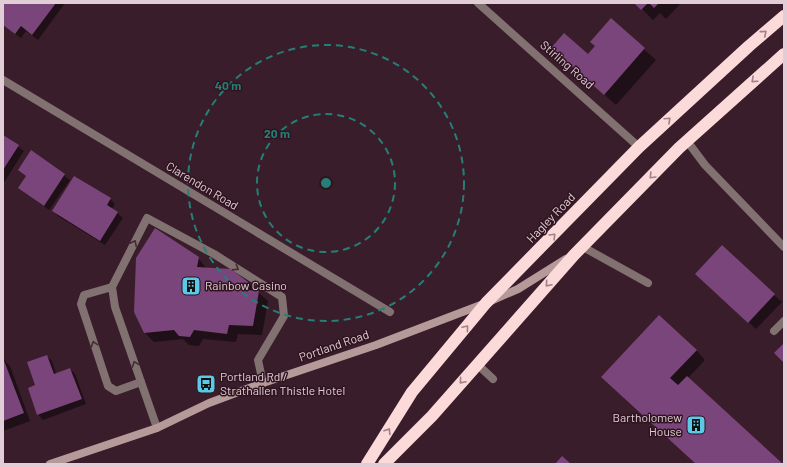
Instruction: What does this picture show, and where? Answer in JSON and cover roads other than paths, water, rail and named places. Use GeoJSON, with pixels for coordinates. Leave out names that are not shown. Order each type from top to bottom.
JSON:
{"type":"FeatureCollection","features":[{"type":"Feature","properties":{"kind":"highway","name":"Hagley Road"},"geometry":{"type":"LineString","coordinates":[[367,464],[412,392],[486,303],[639,147],[749,46],[784,16]]}},
{"type":"Feature","properties":{"kind":"highway"},"geometry":{"type":"LineString","coordinates":[[384,464],[432,416],[578,251],[687,141],[784,54]]}},
{"type":"Feature","properties":{"kind":"main road","name":"Portland Road"},"geometry":{"type":"LineString","coordinates":[[50,464],[156,428],[209,403],[376,345],[486,303],[518,289],[578,251]]}},
{"type":"Feature","properties":{"kind":"street","name":"Stirling Road"},"geometry":{"type":"LineString","coordinates":[[478,3],[639,147]]}},
{"type":"Feature","properties":{"kind":"street","name":"Clarendon Road"},"geometry":{"type":"LineString","coordinates":[[3,80],[390,312]]}},
{"type":"Feature","properties":{"kind":"street"},"geometry":{"type":"LineString","coordinates":[[687,141],[705,166],[784,247]]}},
{"type":"Feature","properties":{"kind":"street"},"geometry":{"type":"LineString","coordinates":[[156,428],[142,382],[115,307],[112,287],[147,218],[207,250],[282,297],[284,316],[258,360],[263,383]]}},
{"type":"Feature","properties":{"kind":"street"},"geometry":{"type":"LineString","coordinates":[[578,251],[648,283]]}},
{"type":"Feature","properties":{"kind":"street"},"geometry":{"type":"LineString","coordinates":[[112,287],[84,295],[81,304],[108,386],[116,391],[142,382]]}},
{"type":"Feature","properties":{"kind":"street"},"geometry":{"type":"LineString","coordinates":[[774,331],[784,321]]}},
{"type":"Feature","properties":{"kind":"street"},"geometry":{"type":"LineString","coordinates":[[477,364],[493,379]]}},
{"type":"Feature","properties":{"kind":"place","name":"Rainbow Casino"},"geometry":{"type":"Point","coordinates":[191,286]}},
{"type":"Feature","properties":{"kind":"place","name":"Portland Rd / Strathallen Thistle Hotel"},"geometry":{"type":"Point","coordinates":[206,384]}},
{"type":"Feature","properties":{"kind":"place","name":"Bartholomew House"},"geometry":{"type":"Point","coordinates":[696,425]}}]}
